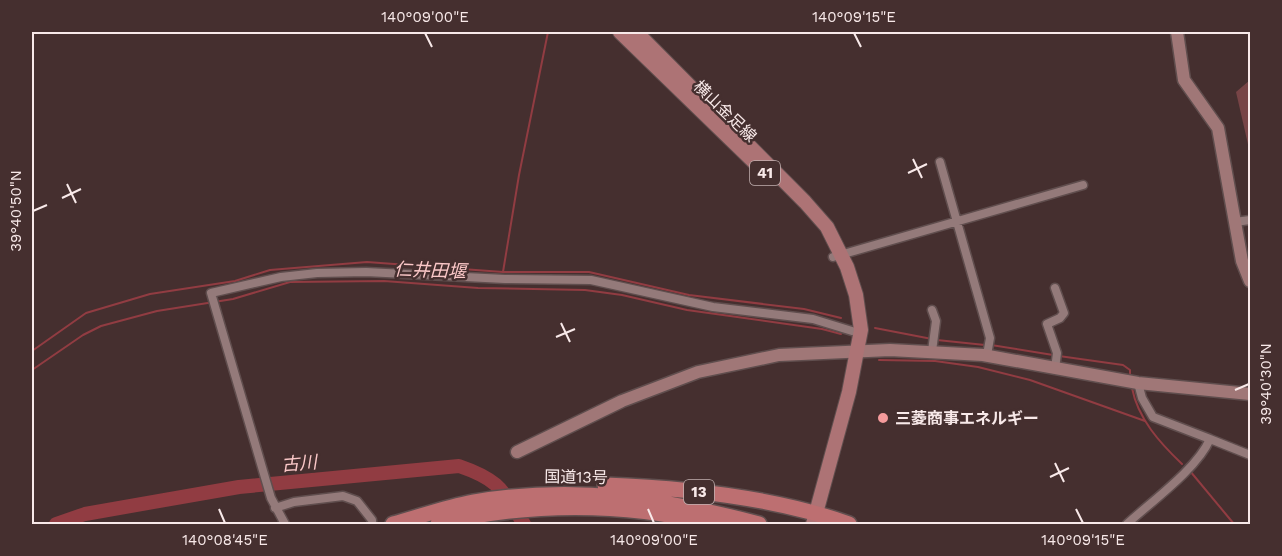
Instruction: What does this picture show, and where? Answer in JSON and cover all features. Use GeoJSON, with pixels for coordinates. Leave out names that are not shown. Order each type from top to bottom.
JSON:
{"type":"FeatureCollection","features":[{"type":"Feature","properties":{"kind":"highway","name":"13"},"geometry":{"type":"LineString","coordinates":[[546,493],[586,485],[678,488],[849,525]]}},
{"type":"Feature","properties":{"kind":"highway","name":"国道13号"},"geometry":{"type":"LineString","coordinates":[[524,503],[546,493],[651,499],[690,506],[759,525]]}},
{"type":"Feature","properties":{"kind":"highway","name":"国道13号"},"geometry":{"type":"LineString","coordinates":[[393,525],[470,503],[501,505],[524,503],[657,514],[712,525]]}},
{"type":"Feature","properties":{"kind":"highway","name":"国道13号"},"geometry":{"type":"LineString","coordinates":[[438,525],[501,505]]}},
{"type":"Feature","properties":{"kind":"highway","name":"13"},"geometry":{"type":"LineString","coordinates":[[601,509],[664,525]]}},
{"type":"Feature","properties":{"kind":"main road","name":"横山金足線"},"geometry":{"type":"LineString","coordinates":[[620,32],[798,206],[837,255],[848,296],[856,349]]}},
{"type":"Feature","properties":{"kind":"main road","name":"横山金足線"},"geometry":{"type":"LineString","coordinates":[[636,32],[805,202],[826,228],[859,308],[861,339],[856,349],[849,392],[815,519]]}},
{"type":"Feature","properties":{"kind":"street"},"geometry":{"type":"LineString","coordinates":[[1177,32],[1184,80],[1218,128],[1242,261],[1251,281]]}},
{"type":"Feature","properties":{"kind":"street"},"geometry":{"type":"LineString","coordinates":[[940,162],[989,349]]}},
{"type":"Feature","properties":{"kind":"street"},"geometry":{"type":"LineString","coordinates":[[837,255],[1083,185]]}},
{"type":"Feature","properties":{"kind":"street"},"geometry":{"type":"LineString","coordinates":[[1235,222],[1251,220]]}},
{"type":"Feature","properties":{"kind":"street"},"geometry":{"type":"LineString","coordinates":[[285,525],[271,498],[211,293],[281,276],[317,273],[366,272],[505,279],[591,280],[712,307],[813,319],[852,331]]}},
{"type":"Feature","properties":{"kind":"street"},"geometry":{"type":"LineString","coordinates":[[1055,288],[1064,313],[1060,318],[1047,324],[1056,361]]}},
{"type":"Feature","properties":{"kind":"street"},"geometry":{"type":"LineString","coordinates":[[932,310],[936,321],[933,343]]}},
{"type":"Feature","properties":{"kind":"street"},"geometry":{"type":"LineString","coordinates":[[517,452],[622,401],[698,372],[779,355],[933,343],[989,349],[1056,361],[1138,383],[1251,394]]}},
{"type":"Feature","properties":{"kind":"street"},"geometry":{"type":"LineString","coordinates":[[1138,383],[1142,398],[1154,417],[1251,454]]}},
{"type":"Feature","properties":{"kind":"street"},"geometry":{"type":"LineString","coordinates":[[1128,525],[1185,470],[1210,439]]}},
{"type":"Feature","properties":{"kind":"street"},"geometry":{"type":"LineString","coordinates":[[275,508],[294,502],[343,496],[357,501],[372,520],[372,525]]}},
{"type":"Feature","properties":{"kind":"shaded area"},"geometry":{"type":"Polygon","coordinates":[[[1250,80],[1250,153],[1236,92],[1250,80]]]}},
{"type":"Feature","properties":{"kind":"waterway"},"geometry":{"type":"LineString","coordinates":[[503,272],[519,175],[548,32]]}},
{"type":"Feature","properties":{"kind":"waterway"},"geometry":{"type":"LineString","coordinates":[[32,351],[86,313],[150,294],[235,281],[270,270],[367,262],[503,272],[589,272],[689,295],[804,309],[841,318]]}},
{"type":"Feature","properties":{"kind":"waterway","name":"仁井田堰"},"geometry":{"type":"LineString","coordinates":[[32,370],[83,335],[101,326],[157,311],[233,299],[290,282],[384,281],[478,288],[585,290],[622,295],[687,310],[822,329],[841,334]]}},
{"type":"Feature","properties":{"kind":"waterway"},"geometry":{"type":"LineString","coordinates":[[875,328],[932,339]]}},
{"type":"Feature","properties":{"kind":"waterway"},"geometry":{"type":"LineString","coordinates":[[937,340],[985,345]]}},
{"type":"Feature","properties":{"kind":"waterway"},"geometry":{"type":"LineString","coordinates":[[991,345],[1053,355]]}},
{"type":"Feature","properties":{"kind":"waterway"},"geometry":{"type":"LineString","coordinates":[[1059,356],[1123,365],[1130,370],[1130,375]]}},
{"type":"Feature","properties":{"kind":"waterway"},"geometry":{"type":"LineString","coordinates":[[879,360],[935,361],[978,367],[1030,380],[1145,421]]}},
{"type":"Feature","properties":{"kind":"waterway"},"geometry":{"type":"LineString","coordinates":[[1132,388],[1145,420],[1158,439],[1182,464]]}},
{"type":"Feature","properties":{"kind":"waterway","name":"古川"},"geometry":{"type":"LineString","coordinates":[[56,524],[85,514],[239,487],[459,466],[483,476],[499,488],[524,524]]}},
{"type":"Feature","properties":{"kind":"waterway"},"geometry":{"type":"LineString","coordinates":[[1190,471],[1234,524]]}},
{"type":"Feature","properties":{"kind":"place","name":"三菱商事エネルギー"},"geometry":{"type":"Point","coordinates":[883,418]}}]}
